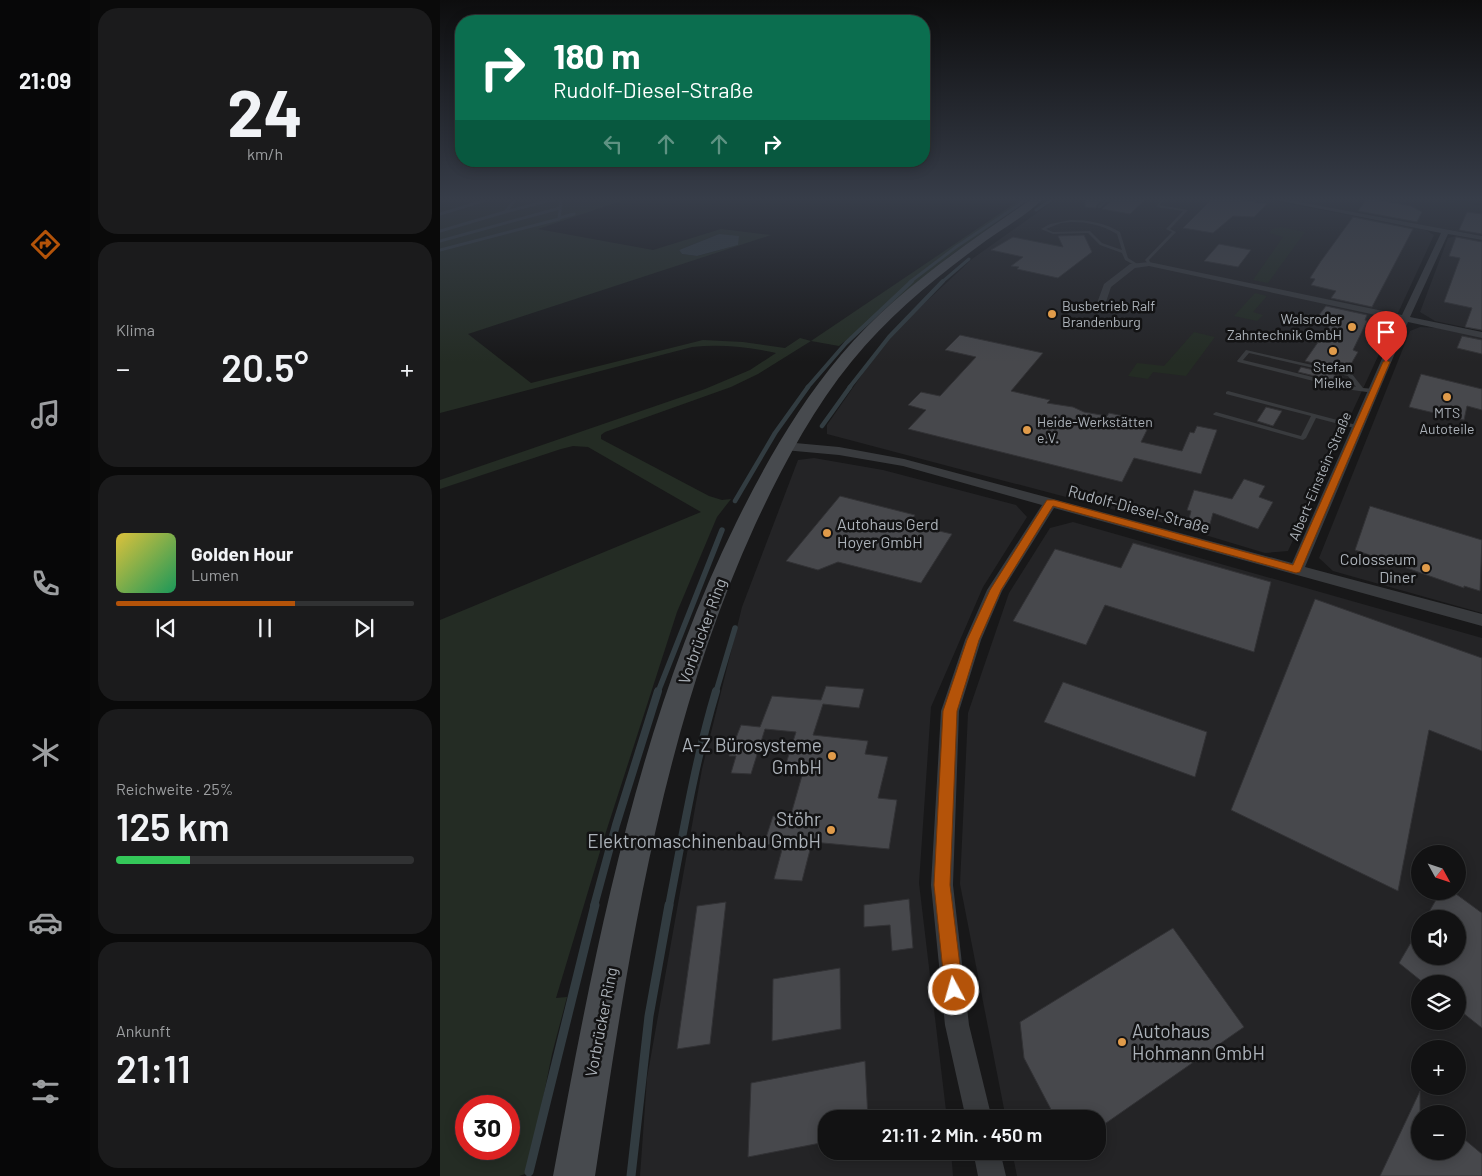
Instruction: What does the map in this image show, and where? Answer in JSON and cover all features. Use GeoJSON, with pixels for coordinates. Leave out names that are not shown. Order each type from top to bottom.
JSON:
{"type":"FeatureCollection","features":[{"type":"Feature","properties":{"kind":"main road","name":"Vorbrücker Ring"},"geometry":{"type":"LineString","coordinates":[[574,1176],[598,1026],[644,815],[688,668],[713,594],[784,446],[827,383],[865,336],[889,312],[962,253]]}},
{"type":"Feature","properties":{"kind":"street","name":"Albert-Einstein-Straße"},"geometry":{"type":"LineString","coordinates":[[1296,570],[1405,318],[1436,253]]}},
{"type":"Feature","properties":{"kind":"street"},"geometry":{"type":"LineString","coordinates":[[1101,306],[1107,286],[1129,268],[1149,264],[1482,335]]}},
{"type":"Feature","properties":{"kind":"street","name":"Rudolf-Diesel-Straße"},"geometry":{"type":"LineString","coordinates":[[784,446],[839,451],[904,463],[1482,620]]}},
{"type":"Feature","properties":{"kind":"street"},"geometry":{"type":"LineString","coordinates":[[977,1110],[957,1025],[942,885],[950,711],[973,640],[995,590],[1050,502]]}},
{"type":"Feature","properties":{"kind":"street"},"geometry":{"type":"LineString","coordinates":[[988,1160],[992,1176]]}},
{"type":"Feature","properties":{"kind":"lane"},"geometry":{"type":"LineString","coordinates":[[1124,253],[1126,259],[1137,265]]}},
{"type":"Feature","properties":{"kind":"lane"},"geometry":{"type":"LineString","coordinates":[[1149,264],[1147,260],[1154,253]]}},
{"type":"Feature","properties":{"kind":"lane"},"geometry":{"type":"LineString","coordinates":[[1360,388],[1350,376],[1248,350],[1240,361],[1345,387],[1374,391]]}},
{"type":"Feature","properties":{"kind":"lane"},"geometry":{"type":"LineString","coordinates":[[1228,392],[1358,427]]}},
{"type":"Feature","properties":{"kind":"lane"},"geometry":{"type":"LineString","coordinates":[[1216,414],[1302,438],[1314,415]]}},
{"type":"Feature","properties":{"kind":"shaded area"},"geometry":{"type":"Polygon","coordinates":[[[440,253],[681,253],[697,256],[716,253],[468,334],[531,383],[703,340],[743,342],[785,348],[800,338],[811,341],[758,374],[731,387],[601,435],[601,439],[709,496],[722,500],[731,499],[717,517],[677,612],[605,835],[556,998],[567,997],[552,1054],[528,1173],[519,1176],[440,1176],[440,620],[701,512],[588,447],[573,446],[561,449],[440,489],[440,480],[705,389],[750,370],[776,353],[755,349],[713,346],[692,347],[440,413],[440,253]]]}},
{"type":"Feature","properties":{"kind":"shaded area"},"geometry":{"type":"Polygon","coordinates":[[[681,253],[709,253],[697,256],[681,253]]]}},
{"type":"Feature","properties":{"kind":"shaded area"},"geometry":{"type":"Polygon","coordinates":[[[942,253],[954,253],[839,346],[811,341],[942,253]]]}},
{"type":"Feature","properties":{"kind":"shaded area"},"geometry":{"type":"Polygon","coordinates":[[[981,253],[1426,253],[1288,551],[1265,553],[1172,525],[827,434],[827,425],[888,337],[981,253]]]}},
{"type":"Feature","properties":{"kind":"shaded area"},"geometry":{"type":"Polygon","coordinates":[[[1272,253],[1290,253],[1268,283],[1253,280],[1272,253]]]}},
{"type":"Feature","properties":{"kind":"shaded area"},"geometry":{"type":"Polygon","coordinates":[[[1442,253],[1482,253],[1482,331],[1435,321],[1420,312],[1442,253]]]}},
{"type":"Feature","properties":{"kind":"shaded area"},"geometry":{"type":"Polygon","coordinates":[[[1255,293],[1267,296],[1253,312],[1263,315],[1257,321],[1234,316],[1255,293]]]}},
{"type":"Feature","properties":{"kind":"shaded area"},"geometry":{"type":"Polygon","coordinates":[[[1420,327],[1439,328],[1482,337],[1482,613],[1333,571],[1319,558],[1410,331],[1420,327]]]}},
{"type":"Feature","properties":{"kind":"shaded area"},"geometry":{"type":"Polygon","coordinates":[[[1194,332],[1215,337],[1186,376],[1153,372],[1148,379],[1128,376],[1137,363],[1164,366],[1194,332]]]}},
{"type":"Feature","properties":{"kind":"shaded area"},"geometry":{"type":"Polygon","coordinates":[[[814,458],[883,470],[1016,505],[1027,517],[983,587],[931,707],[919,883],[946,1110],[818,1110],[818,1160],[952,1160],[953,1176],[640,1176],[647,1078],[702,769],[742,607],[798,460],[814,458]]]}},
{"type":"Feature","properties":{"kind":"shaded area"},"geometry":{"type":"Polygon","coordinates":[[[1073,522],[1482,638],[1482,1176],[1017,1176],[1014,1160],[1106,1160],[1106,1110],[1004,1110],[960,884],[968,713],[1009,593],[1050,528],[1073,522]]]}},
{"type":"Feature","properties":{"kind":"building"},"geometry":{"type":"Polygon","coordinates":[[[1004,253],[1091,253],[1058,278],[1011,266],[1023,257],[1004,253]]]}},
{"type":"Feature","properties":{"kind":"building"},"geometry":{"type":"Polygon","coordinates":[[[1211,253],[1249,253],[1238,267],[1204,261],[1211,253]]]}},
{"type":"Feature","properties":{"kind":"building"},"geometry":{"type":"Polygon","coordinates":[[[1327,253],[1400,253],[1372,307],[1331,298],[1336,291],[1311,285],[1315,279],[1310,278],[1327,253]]]}},
{"type":"Feature","properties":{"kind":"building"},"geometry":{"type":"Polygon","coordinates":[[[1450,253],[1482,253],[1482,330],[1465,327],[1472,308],[1444,302],[1460,258],[1449,256],[1450,253]]]}},
{"type":"Feature","properties":{"kind":"building"},"geometry":{"type":"Polygon","coordinates":[[[1326,306],[1367,315],[1365,320],[1367,321],[1353,350],[1358,352],[1347,371],[1305,361],[1334,319],[1319,315],[1326,306]]]}},
{"type":"Feature","properties":{"kind":"building","name":"Heide-Werkstätten e.V."},"geometry":{"type":"Polygon","coordinates":[[[960,335],[1043,353],[1011,391],[1050,400],[1047,403],[1073,407],[1084,412],[1107,416],[1109,413],[1151,422],[1141,442],[1182,451],[1190,432],[1194,433],[1197,426],[1217,430],[1201,474],[1134,458],[1122,482],[908,429],[926,410],[908,405],[921,392],[940,396],[976,357],[945,350],[960,335]]]}},
{"type":"Feature","properties":{"kind":"building"},"geometry":{"type":"Polygon","coordinates":[[[1462,336],[1482,340],[1482,354],[1457,348],[1462,336]]]}},
{"type":"Feature","properties":{"kind":"building"},"geometry":{"type":"Polygon","coordinates":[[[1301,367],[1343,377],[1340,382],[1298,372],[1301,367]]]}},
{"type":"Feature","properties":{"kind":"building","name":"MTS Autoteile"},"geometry":{"type":"Polygon","coordinates":[[[1421,374],[1482,389],[1482,410],[1467,406],[1464,420],[1409,407],[1421,374]]]}},
{"type":"Feature","properties":{"kind":"building"},"geometry":{"type":"Polygon","coordinates":[[[1266,407],[1282,411],[1273,426],[1257,421],[1266,407]]]}},
{"type":"Feature","properties":{"kind":"building"},"geometry":{"type":"Polygon","coordinates":[[[1244,479],[1265,486],[1259,497],[1273,502],[1258,529],[1213,513],[1210,524],[1189,519],[1191,511],[1187,510],[1194,490],[1232,499],[1244,479]]]}},
{"type":"Feature","properties":{"kind":"building"},"geometry":{"type":"Polygon","coordinates":[[[840,496],[915,515],[909,524],[952,534],[921,583],[838,562],[818,570],[786,561],[840,496]]]}},
{"type":"Feature","properties":{"kind":"building"},"geometry":{"type":"Polygon","coordinates":[[[1370,506],[1482,540],[1480,591],[1464,586],[1464,588],[1355,550],[1370,506]]]}},
{"type":"Feature","properties":{"kind":"building"},"geometry":{"type":"Polygon","coordinates":[[[1133,543],[1271,582],[1254,652],[1105,605],[1086,645],[1013,621],[1055,549],[1121,568],[1133,543]]]}},
{"type":"Feature","properties":{"kind":"building"},"geometry":{"type":"Polygon","coordinates":[[[1315,599],[1482,658],[1482,751],[1429,730],[1398,891],[1231,810],[1315,599]]]}},
{"type":"Feature","properties":{"kind":"building"},"geometry":{"type":"Polygon","coordinates":[[[1063,682],[1207,732],[1195,777],[1044,722],[1063,682]]]}},
{"type":"Feature","properties":{"kind":"building"},"geometry":{"type":"Polygon","coordinates":[[[826,686],[864,689],[859,708],[823,704],[813,735],[868,741],[865,754],[888,757],[878,798],[897,800],[889,849],[812,842],[802,881],[774,879],[783,846],[764,844],[773,816],[790,818],[803,772],[784,770],[796,732],[765,729],[751,774],[731,773],[736,756],[729,756],[741,725],[760,727],[772,696],[821,700],[826,686]]]}},
{"type":"Feature","properties":{"kind":"building"},"geometry":{"type":"Polygon","coordinates":[[[909,899],[913,948],[892,951],[890,925],[864,927],[864,905],[909,899]]]}},
{"type":"Feature","properties":{"kind":"building"},"geometry":{"type":"Polygon","coordinates":[[[1436,900],[1464,900],[1482,913],[1482,1028],[1466,1015],[1466,975],[1414,975],[1399,963],[1411,942],[1411,965],[1466,965],[1466,910],[1430,910],[1436,900]]]}},
{"type":"Feature","properties":{"kind":"building"},"geometry":{"type":"Polygon","coordinates":[[[726,902],[710,1044],[677,1049],[697,906],[726,902]]]}},
{"type":"Feature","properties":{"kind":"building","name":"Autohaus Hohmann GmbH"},"geometry":{"type":"Polygon","coordinates":[[[1173,928],[1244,1027],[1106,1123],[1106,1110],[1051,1110],[1024,1058],[1020,1022],[1173,928]]]}},
{"type":"Feature","properties":{"kind":"building"},"geometry":{"type":"Polygon","coordinates":[[[840,968],[841,1029],[772,1041],[773,979],[840,968]]]}},
{"type":"Feature","properties":{"kind":"building"},"geometry":{"type":"Polygon","coordinates":[[[865,1061],[868,1110],[818,1110],[818,1144],[748,1157],[751,1083],[865,1061]]]}},
{"type":"Feature","properties":{"kind":"building"},"geometry":{"type":"Polygon","coordinates":[[[1418,1095],[1420,1095],[1420,1105],[1413,1105],[1418,1095]]]}},
{"type":"Feature","properties":{"kind":"building"},"geometry":{"type":"Polygon","coordinates":[[[1411,1110],[1411,1160],[1466,1160],[1466,1141],[1482,1154],[1482,1176],[1380,1176],[1411,1110]]]}},
{"type":"Feature","properties":{"kind":"waterway"},"geometry":{"type":"LineString","coordinates":[[910,282],[948,253]]}},
{"type":"Feature","properties":{"kind":"waterway"},"geometry":{"type":"LineString","coordinates":[[942,282],[969,259]]}},
{"type":"Feature","properties":{"kind":"waterway"},"geometry":{"type":"LineString","coordinates":[[807,388],[846,343],[912,281]]}},
{"type":"Feature","properties":{"kind":"waterway"},"geometry":{"type":"LineString","coordinates":[[849,388],[889,337],[942,282]]}},
{"type":"Feature","properties":{"kind":"waterway"},"geometry":{"type":"LineString","coordinates":[[735,501],[775,433],[808,387]]}},
{"type":"Feature","properties":{"kind":"waterway"},"geometry":{"type":"LineString","coordinates":[[822,426],[850,387]]}},
{"type":"Feature","properties":{"kind":"waterway"},"geometry":{"type":"LineString","coordinates":[[658,692],[722,530]]}},
{"type":"Feature","properties":{"kind":"waterway"},"geometry":{"type":"LineString","coordinates":[[716,692],[735,628]]}},
{"type":"Feature","properties":{"kind":"waterway"},"geometry":{"type":"LineString","coordinates":[[594,906],[616,825],[658,691]]}},
{"type":"Feature","properties":{"kind":"waterway"},"geometry":{"type":"LineString","coordinates":[[669,906],[684,825],[716,691]]}},
{"type":"Feature","properties":{"kind":"waterway"},"geometry":{"type":"LineString","coordinates":[[529,1172],[595,905]]}},
{"type":"Feature","properties":{"kind":"waterway"},"geometry":{"type":"LineString","coordinates":[[631,1176],[649,1016],[669,905]]}},
{"type":"Feature","properties":{"kind":"place","name":"Busbetrieb Ralf Brandenburg"},"geometry":{"type":"Point","coordinates":[1052,314]}},
{"type":"Feature","properties":{"kind":"place","name":"Walsroder Zahntechnik GmbH"},"geometry":{"type":"Point","coordinates":[1352,327]}},
{"type":"Feature","properties":{"kind":"place","name":"Stefan Mielke"},"geometry":{"type":"Point","coordinates":[1333,351]}},
{"type":"Feature","properties":{"kind":"place","name":"MTS Autoteile"},"geometry":{"type":"Point","coordinates":[1447,397]}},
{"type":"Feature","properties":{"kind":"place","name":"Heide-Werkstätten e.V."},"geometry":{"type":"Point","coordinates":[1027,430]}},
{"type":"Feature","properties":{"kind":"place","name":"Autohaus Gerd Hoyer GmbH"},"geometry":{"type":"Point","coordinates":[827,533]}},
{"type":"Feature","properties":{"kind":"place","name":"Colosseum Diner"},"geometry":{"type":"Point","coordinates":[1426,568]}},
{"type":"Feature","properties":{"kind":"place","name":"A-Z Bürosysteme GmbH"},"geometry":{"type":"Point","coordinates":[832,756]}},
{"type":"Feature","properties":{"kind":"place","name":"Stöhr Elektromaschinenbau GmbH"},"geometry":{"type":"Point","coordinates":[831,830]}},
{"type":"Feature","properties":{"kind":"place","name":"Autohaus Hohmann GmbH"},"geometry":{"type":"Point","coordinates":[1122,1042]}},
{"type":"Feature","properties":{"kind":"route"},"geometry":{"type":"LineString","coordinates":[[954,990],[942,885],[950,711],[973,640],[995,590],[1050,502],[1296,570],[1386,362]]}}]}
